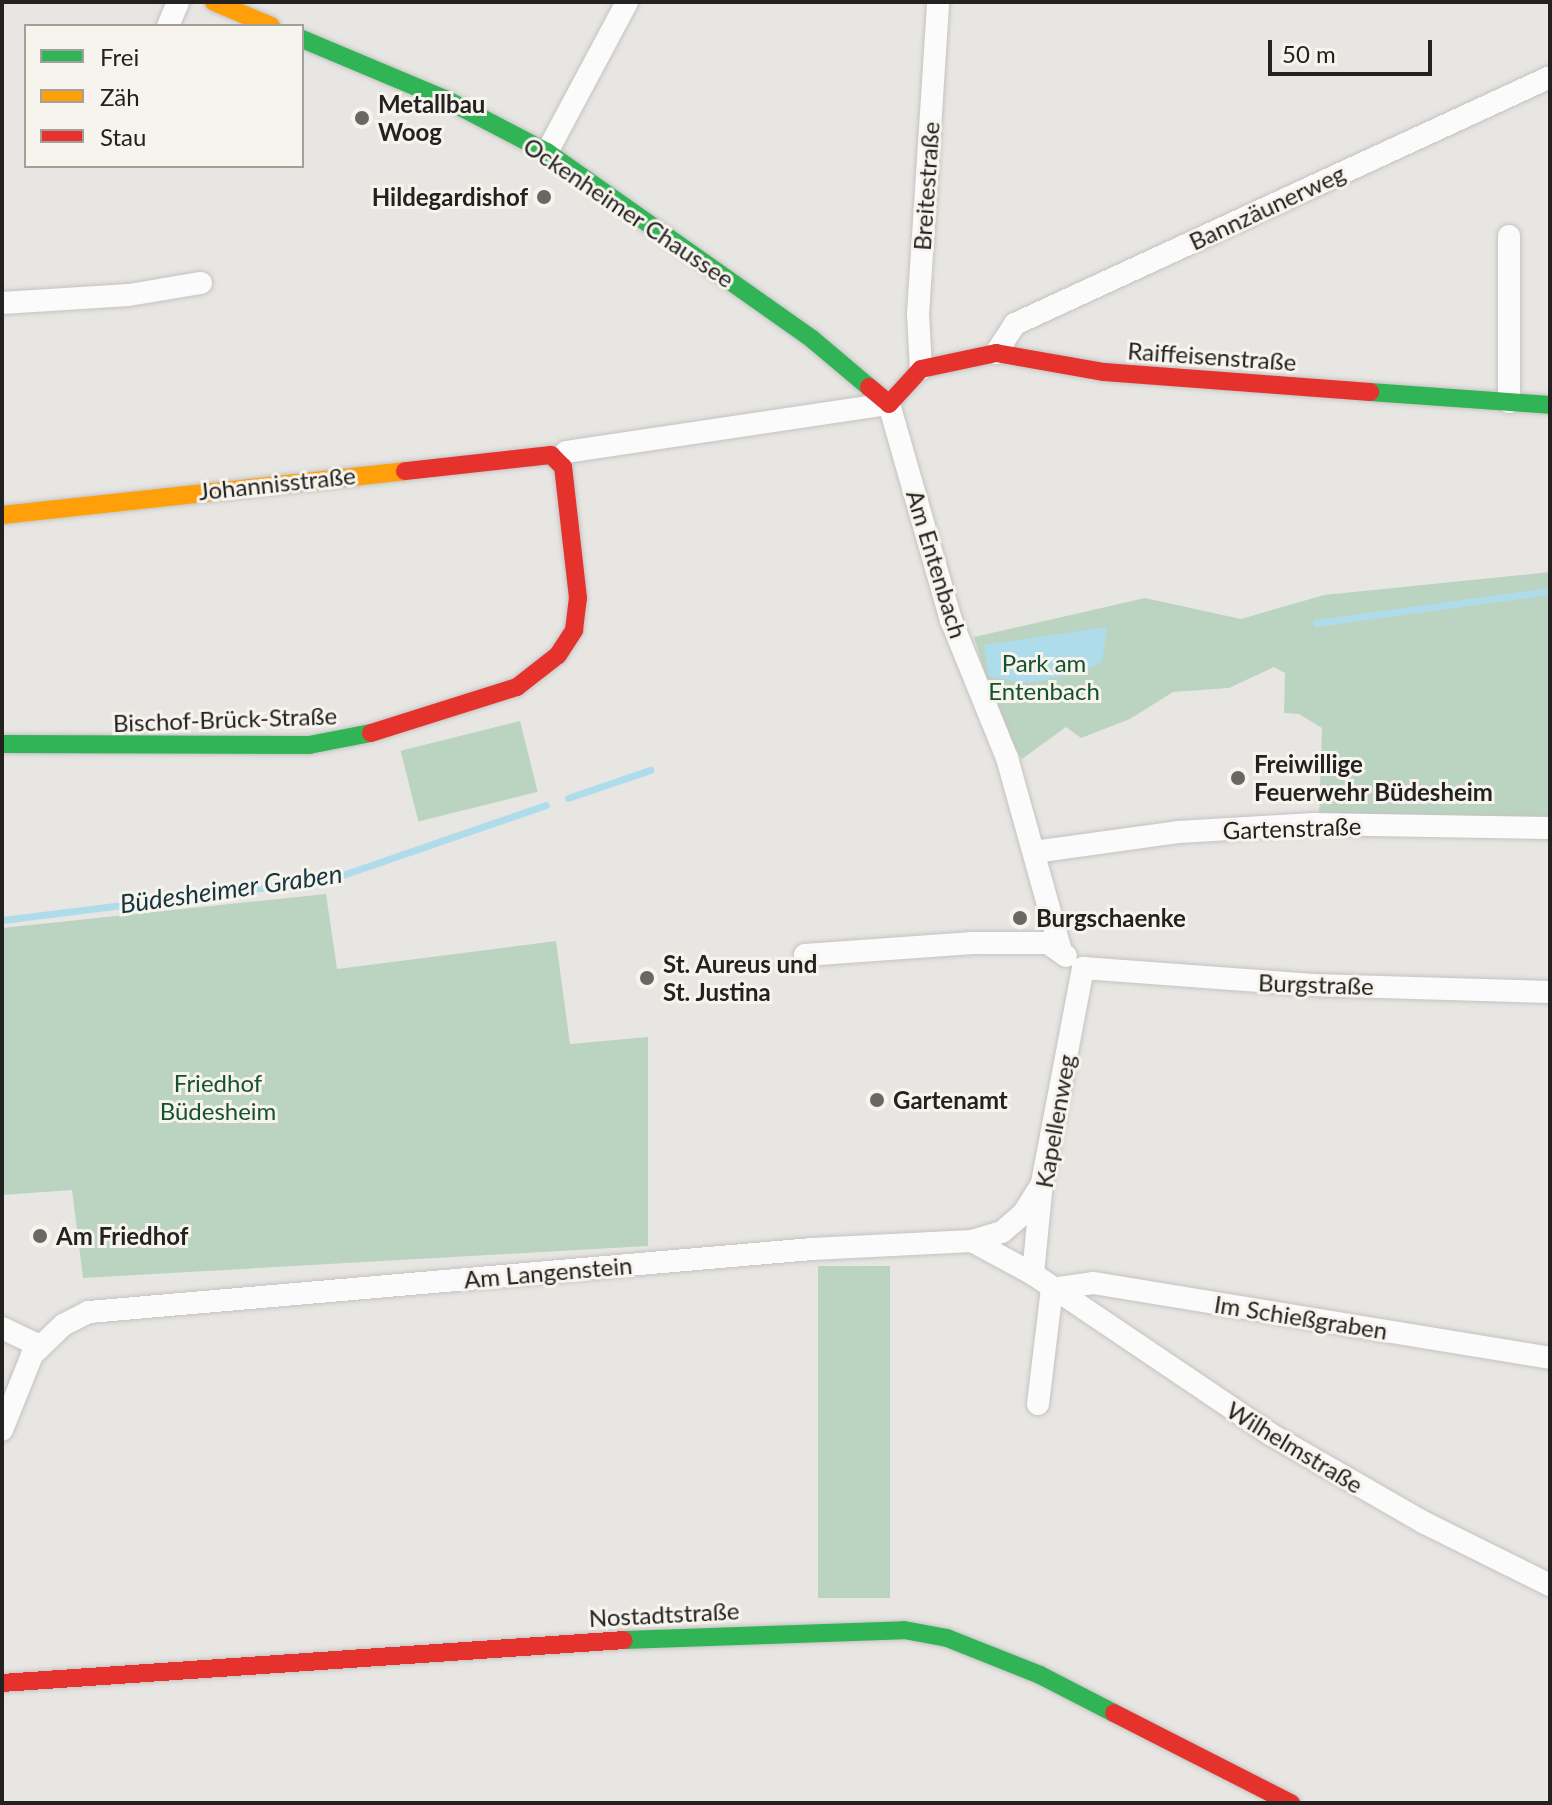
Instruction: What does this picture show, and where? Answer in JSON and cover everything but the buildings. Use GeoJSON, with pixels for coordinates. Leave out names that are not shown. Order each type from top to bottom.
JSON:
{"type":"FeatureCollection","features":[{"type":"Feature","properties":{"kind":"street"},"geometry":{"type":"LineString","coordinates":[[169,24],[178,2]]}},
{"type":"Feature","properties":{"kind":"street"},"geometry":{"type":"LineString","coordinates":[[214,2],[266,24]]}},
{"type":"Feature","properties":{"kind":"street"},"geometry":{"type":"LineString","coordinates":[[547,152],[627,2]]}},
{"type":"Feature","properties":{"kind":"street","name":"Breitestraße"},"geometry":{"type":"LineString","coordinates":[[921,369],[918,314],[938,2]]}},
{"type":"Feature","properties":{"kind":"street","name":"Ockenheimer Chaussee"},"geometry":{"type":"LineString","coordinates":[[304,40],[445,99],[547,152],[800,330],[889,404]]}},
{"type":"Feature","properties":{"kind":"street","name":"Bannzäunerweg"},"geometry":{"type":"LineString","coordinates":[[996,353],[1015,324],[1550,77]]}},
{"type":"Feature","properties":{"kind":"street"},"geometry":{"type":"LineString","coordinates":[[1509,236],[1509,402]]}},
{"type":"Feature","properties":{"kind":"street"},"geometry":{"type":"LineString","coordinates":[[2,303],[129,295],[201,283]]}},
{"type":"Feature","properties":{"kind":"street","name":"Raiffeisenstraße"},"geometry":{"type":"LineString","coordinates":[[921,369],[996,353],[1104,372],[1550,405]]}},
{"type":"Feature","properties":{"kind":"street"},"geometry":{"type":"LineString","coordinates":[[889,404],[921,369]]}},
{"type":"Feature","properties":{"kind":"street","name":"Johannisstraße"},"geometry":{"type":"LineString","coordinates":[[2,515],[559,454],[889,404]]}},
{"type":"Feature","properties":{"kind":"street","name":"Am Entenbach"},"geometry":{"type":"LineString","coordinates":[[889,404],[951,620],[1007,758],[1061,952]]}},
{"type":"Feature","properties":{"kind":"street","name":"Bischof-Brück-Straße"},"geometry":{"type":"LineString","coordinates":[[2,744],[19,748],[309,745],[359,737],[517,687],[558,655],[574,630],[576,561],[559,454]]}},
{"type":"Feature","properties":{"kind":"street","name":"Gartenstraße"},"geometry":{"type":"LineString","coordinates":[[1034,852],[1178,832],[1314,824],[1550,828]]}},
{"type":"Feature","properties":{"kind":"street"},"geometry":{"type":"LineString","coordinates":[[805,955],[973,943],[1048,943],[1083,968]]}},
{"type":"Feature","properties":{"kind":"street","name":"Burgstraße"},"geometry":{"type":"LineString","coordinates":[[1083,968],[1313,985],[1550,992]]}},
{"type":"Feature","properties":{"kind":"street","name":"Kapellenweg"},"geometry":{"type":"LineString","coordinates":[[1033,1274],[1042,1183],[1083,968]]}},
{"type":"Feature","properties":{"kind":"street","name":"Am Langenstein"},"geometry":{"type":"LineString","coordinates":[[2,1430],[16,1387],[40,1346],[89,1312],[122,1306],[812,1249],[972,1241],[1002,1232],[1023,1214],[1042,1183]]}},
{"type":"Feature","properties":{"kind":"street","name":"Wilhelmstraße"},"geometry":{"type":"LineString","coordinates":[[972,1241],[1033,1274],[1270,1434],[1423,1522],[1550,1585]]}},
{"type":"Feature","properties":{"kind":"street","name":"Im Schießgraben"},"geometry":{"type":"LineString","coordinates":[[1052,1289],[1093,1283],[1550,1358]]}},
{"type":"Feature","properties":{"kind":"street"},"geometry":{"type":"LineString","coordinates":[[1038,1404],[1052,1289]]}},
{"type":"Feature","properties":{"kind":"street"},"geometry":{"type":"LineString","coordinates":[[2,1328],[40,1346]]}},
{"type":"Feature","properties":{"kind":"street","name":"Nostadtstraße"},"geometry":{"type":"LineString","coordinates":[[2,1683],[613,1640],[904,1630],[947,1638],[1040,1675],[1291,1803]]}},
{"type":"Feature","properties":{"kind":"green space","name":"Park am Entenbach"},"geometry":{"type":"Polygon","coordinates":[[[1550,572],[1550,814],[1542,825],[1319,818],[1322,728],[1299,714],[1284,713],[1285,673],[1274,667],[1229,688],[1173,692],[1130,719],[1081,738],[1066,727],[1022,759],[1002,730],[974,637],[1145,598],[1241,619],[1324,595],[1550,572]]]}},
{"type":"Feature","properties":{"kind":"green space"},"geometry":{"type":"Polygon","coordinates":[[[520,721],[538,792],[418,822],[401,751],[520,721]]]}},
{"type":"Feature","properties":{"kind":"green space","name":"Friedhof Büdesheim"},"geometry":{"type":"Polygon","coordinates":[[[326,894],[337,969],[556,941],[570,1044],[648,1037],[648,1246],[83,1278],[72,1190],[2,1195],[2,928],[326,894]]]}},
{"type":"Feature","properties":{"kind":"green space"},"geometry":{"type":"Polygon","coordinates":[[[818,1266],[890,1266],[890,1598],[818,1598],[818,1266]]]}},
{"type":"Feature","properties":{"kind":"water"},"geometry":{"type":"Polygon","coordinates":[[[1107,627],[1102,662],[1079,673],[1027,683],[988,676],[984,645],[1107,627]]]}},
{"type":"Feature","properties":{"kind":"waterway","name":"Büdesheimer Graben"},"geometry":{"type":"LineString","coordinates":[[1316,623],[1550,591]]}},
{"type":"Feature","properties":{"kind":"waterway","name":"Büdesheimer Graben"},"geometry":{"type":"LineString","coordinates":[[568,798],[650,770]]}},
{"type":"Feature","properties":{"kind":"waterway","name":"Büdesheimer Graben"},"geometry":{"type":"LineString","coordinates":[[2,920],[331,879],[546,805]]}},
{"type":"Feature","properties":{"kind":"traffic: fast"},"geometry":{"type":"LineString","coordinates":[[304,40],[445,99],[547,152],[812,339],[869,387]]}},
{"type":"Feature","properties":{"kind":"traffic: fast"},"geometry":{"type":"LineString","coordinates":[[1370,392],[1550,405]]}},
{"type":"Feature","properties":{"kind":"traffic: fast"},"geometry":{"type":"LineString","coordinates":[[2,744],[309,745],[371,733]]}},
{"type":"Feature","properties":{"kind":"traffic: fast"},"geometry":{"type":"LineString","coordinates":[[624,1640],[904,1630],[947,1638],[1040,1675],[1114,1713]]}},
{"type":"Feature","properties":{"kind":"traffic: slow"},"geometry":{"type":"LineString","coordinates":[[214,2],[266,24]]}},
{"type":"Feature","properties":{"kind":"traffic: slow"},"geometry":{"type":"LineString","coordinates":[[2,515],[405,471]]}},
{"type":"Feature","properties":{"kind":"traffic: jam"},"geometry":{"type":"LineString","coordinates":[[869,387],[889,404],[921,369],[996,353],[1104,372],[1370,392]]}},
{"type":"Feature","properties":{"kind":"traffic: jam"},"geometry":{"type":"LineString","coordinates":[[371,733],[517,687],[558,655],[574,630],[578,598],[563,467],[551,455],[405,471]]}},
{"type":"Feature","properties":{"kind":"traffic: jam"},"geometry":{"type":"LineString","coordinates":[[2,1683],[624,1640]]}},
{"type":"Feature","properties":{"kind":"traffic: jam"},"geometry":{"type":"LineString","coordinates":[[1114,1713],[1291,1803]]}},
{"type":"Feature","properties":{"kind":"place","name":"Metallbau Woog"},"geometry":{"type":"Point","coordinates":[362,118]}},
{"type":"Feature","properties":{"kind":"place","name":"Hildegardishof"},"geometry":{"type":"Point","coordinates":[544,197]}},
{"type":"Feature","properties":{"kind":"place","name":"Freiwillige Feuerwehr Büdesheim"},"geometry":{"type":"Point","coordinates":[1238,778]}},
{"type":"Feature","properties":{"kind":"place","name":"Burgschaenke"},"geometry":{"type":"Point","coordinates":[1020,918]}},
{"type":"Feature","properties":{"kind":"place","name":"St. Aureus und St. Justina"},"geometry":{"type":"Point","coordinates":[647,978]}},
{"type":"Feature","properties":{"kind":"place","name":"Gartenamt"},"geometry":{"type":"Point","coordinates":[877,1100]}},
{"type":"Feature","properties":{"kind":"place","name":"Am Friedhof"},"geometry":{"type":"Point","coordinates":[40,1236]}}]}
